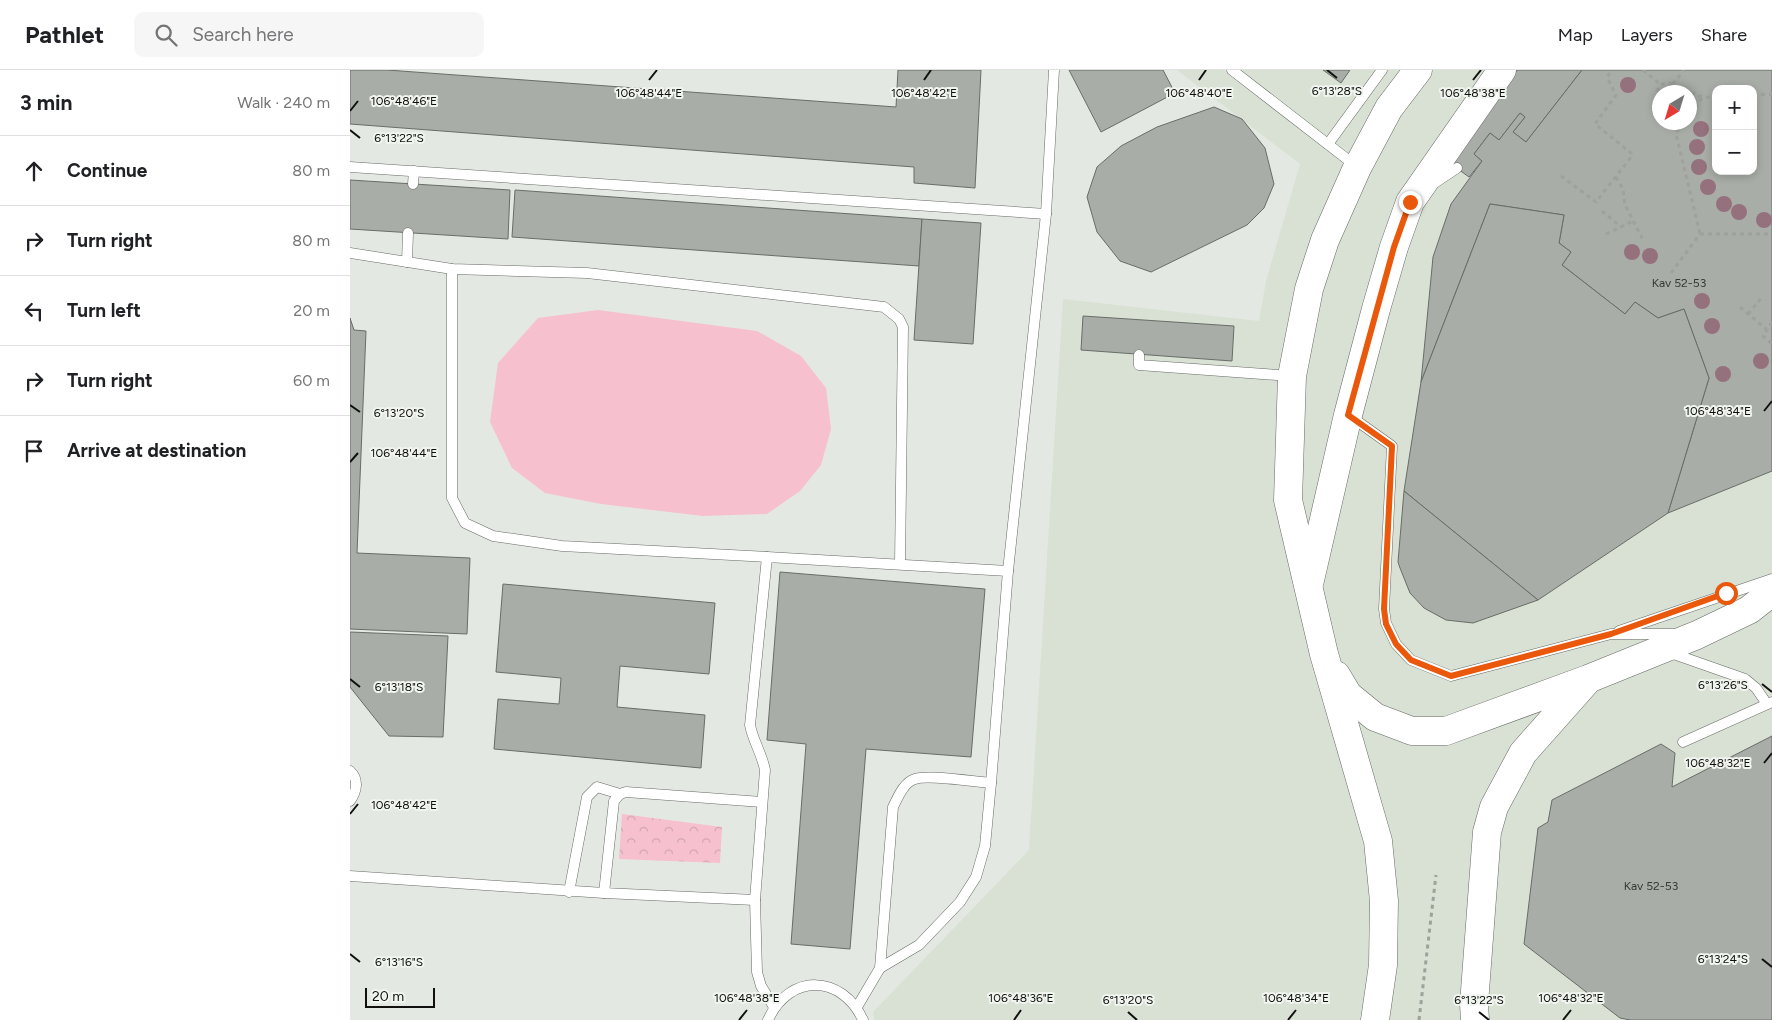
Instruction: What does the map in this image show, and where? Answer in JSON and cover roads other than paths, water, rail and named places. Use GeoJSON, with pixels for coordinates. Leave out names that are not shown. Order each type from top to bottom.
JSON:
{"type":"FeatureCollection","features":[{"type":"Feature","properties":{"kind":"main road"},"geometry":{"type":"LineString","coordinates":[[1375,1020],[1383,956],[1384,901],[1378,841],[1324,654],[1288,500],[1292,376],[1309,289],[1325,240],[1357,168],[1389,108],[1418,70]]}},
{"type":"Feature","properties":{"kind":"main road"},"geometry":{"type":"LineString","coordinates":[[1309,586],[1348,415],[1394,247],[1413,196],[1502,70]]}},
{"type":"Feature","properties":{"kind":"main road"},"geometry":{"type":"LineString","coordinates":[[1324,654],[1348,695],[1375,717],[1412,731],[1446,730],[1588,679],[1697,634],[1749,610],[1772,592]]}},
{"type":"Feature","properties":{"kind":"main road"},"geometry":{"type":"LineString","coordinates":[[1475,1020],[1474,1004],[1487,832],[1494,806],[1523,753],[1588,679]]}},
{"type":"Feature","properties":{"kind":"lane"},"geometry":{"type":"LineString","coordinates":[[880,968],[919,944],[960,902],[976,877],[985,846],[1008,571],[1046,214],[1054,70]]}},
{"type":"Feature","properties":{"kind":"lane"},"geometry":{"type":"LineString","coordinates":[[1232,70],[1357,168]]}},
{"type":"Feature","properties":{"kind":"lane"},"geometry":{"type":"LineString","coordinates":[[1328,144],[1382,70]]}},
{"type":"Feature","properties":{"kind":"lane"},"geometry":{"type":"LineString","coordinates":[[350,167],[1046,214]]}},
{"type":"Feature","properties":{"kind":"lane"},"geometry":{"type":"LineString","coordinates":[[1413,196],[1456,168]]}},
{"type":"Feature","properties":{"kind":"lane"},"geometry":{"type":"LineString","coordinates":[[412,184],[414,171]]}},
{"type":"Feature","properties":{"kind":"lane"},"geometry":{"type":"LineString","coordinates":[[407,262],[408,233]]}},
{"type":"Feature","properties":{"kind":"lane"},"geometry":{"type":"LineString","coordinates":[[350,253],[452,269],[587,273],[884,307],[899,318],[903,327],[900,564]]}},
{"type":"Feature","properties":{"kind":"lane"},"geometry":{"type":"LineString","coordinates":[[452,269],[452,498],[465,523],[493,536],[562,546],[1008,571]]}},
{"type":"Feature","properties":{"kind":"lane"},"geometry":{"type":"LineString","coordinates":[[1139,355],[1139,365],[1292,376]]}},
{"type":"Feature","properties":{"kind":"lane"},"geometry":{"type":"LineString","coordinates":[[1348,415],[1392,446],[1384,609],[1386,624],[1396,644],[1411,660],[1451,676],[1611,634],[1772,579]]}},
{"type":"Feature","properties":{"kind":"lane"},"geometry":{"type":"LineString","coordinates":[[767,557],[750,725],[752,738],[762,758],[764,770],[755,900],[757,972],[761,986],[774,1007]]}},
{"type":"Feature","properties":{"kind":"lane"},"geometry":{"type":"LineString","coordinates":[[1611,634],[1697,634]]}},
{"type":"Feature","properties":{"kind":"lane"},"geometry":{"type":"LineString","coordinates":[[1660,649],[1746,678],[1770,703],[1683,742]]}},
{"type":"Feature","properties":{"kind":"lane"},"geometry":{"type":"LineString","coordinates":[[350,771],[355,776],[356,781],[355,792],[350,800]]}},
{"type":"Feature","properties":{"kind":"lane"},"geometry":{"type":"LineString","coordinates":[[857,1007],[880,968],[893,807],[899,795],[915,779],[929,778],[991,783]]}},
{"type":"Feature","properties":{"kind":"lane"},"geometry":{"type":"LineString","coordinates":[[569,892],[587,797],[597,787],[620,794]]}},
{"type":"Feature","properties":{"kind":"lane"},"geometry":{"type":"LineString","coordinates":[[604,893],[614,801],[620,794],[626,792],[762,802]]}},
{"type":"Feature","properties":{"kind":"lane"},"geometry":{"type":"LineString","coordinates":[[350,876],[569,892],[755,900]]}},
{"type":"Feature","properties":{"kind":"lane"},"geometry":{"type":"LineString","coordinates":[[768,1020],[774,1007],[786,994],[801,987],[816,985],[832,988],[847,996],[857,1007],[863,1020]]}}]}
